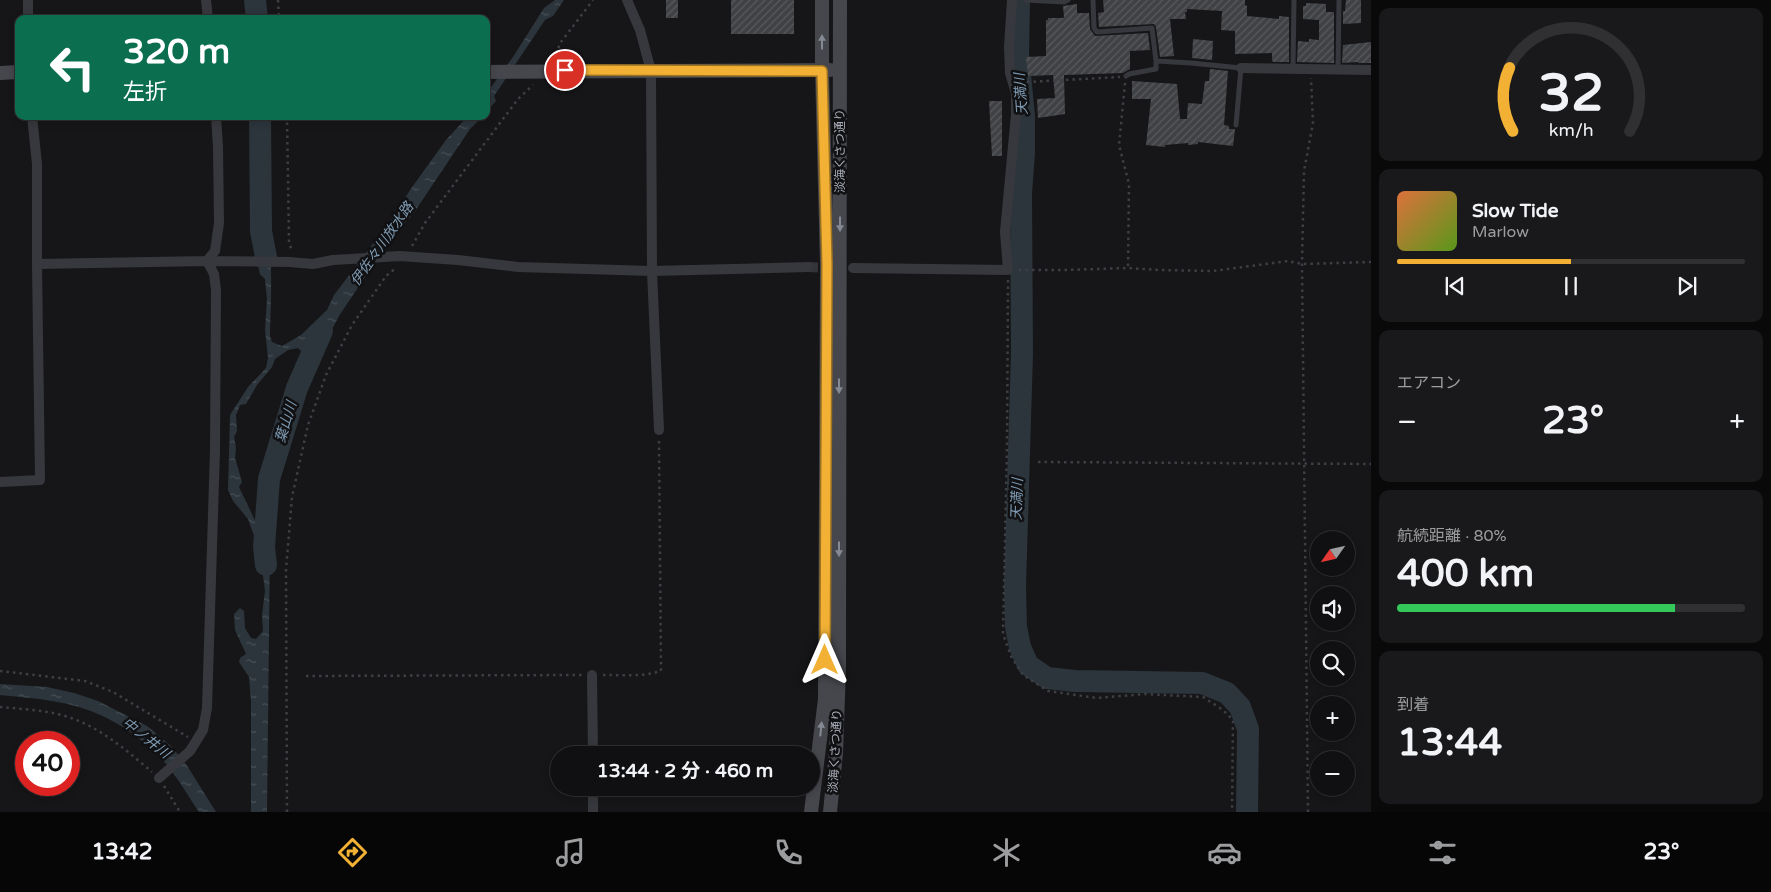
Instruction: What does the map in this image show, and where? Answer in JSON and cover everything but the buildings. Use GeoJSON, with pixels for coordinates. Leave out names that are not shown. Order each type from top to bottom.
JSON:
{"type":"FeatureCollection","features":[{"type":"Feature","properties":{"kind":"street"},"geometry":{"type":"LineString","coordinates":[[28,0],[28,15]]}},
{"type":"Feature","properties":{"kind":"street"},"geometry":{"type":"LineString","coordinates":[[206,0],[208,15]]}},
{"type":"Feature","properties":{"kind":"street"},"geometry":{"type":"LineString","coordinates":[[627,0],[640,30],[651,71],[652,271],[659,430]]}},
{"type":"Feature","properties":{"kind":"street","name":"淡海くさつ通り"},"geometry":{"type":"LineString","coordinates":[[811,812],[824,699],[827,264],[822,0]]}},
{"type":"Feature","properties":{"kind":"street","name":"淡海くさつ通り"},"geometry":{"type":"LineString","coordinates":[[830,812],[836,753],[839,668],[840,0]]}},
{"type":"Feature","properties":{"kind":"street"},"geometry":{"type":"LineString","coordinates":[[853,268],[1008,270],[1005,232],[1016,114],[1016,93],[1010,73],[1009,47],[1012,0]]}},
{"type":"Feature","properties":{"kind":"street"},"geometry":{"type":"LineString","coordinates":[[1241,68],[1371,70]]}},
{"type":"Feature","properties":{"kind":"street"},"geometry":{"type":"LineString","coordinates":[[490,72],[542,70],[840,70]]}},
{"type":"Feature","properties":{"kind":"street"},"geometry":{"type":"LineString","coordinates":[[0,73],[15,72]]}},
{"type":"Feature","properties":{"kind":"street"},"geometry":{"type":"LineString","coordinates":[[0,482],[40,480],[36,264],[37,164],[32,120]]}},
{"type":"Feature","properties":{"kind":"street"},"geometry":{"type":"LineString","coordinates":[[207,261],[215,251],[219,223],[216,120]]}},
{"type":"Feature","properties":{"kind":"street"},"geometry":{"type":"LineString","coordinates":[[36,264],[184,263],[207,261],[313,264],[338,260],[404,257],[458,260],[518,267],[652,271],[808,267]]}},
{"type":"Feature","properties":{"kind":"street"},"geometry":{"type":"LineString","coordinates":[[159,778],[190,751],[204,730],[207,708],[215,450],[216,290],[214,274],[207,261]]}},
{"type":"Feature","properties":{"kind":"street"},"geometry":{"type":"LineString","coordinates":[[592,675],[593,746]]}},
{"type":"Feature","properties":{"kind":"street"},"geometry":{"type":"LineString","coordinates":[[593,796],[593,812]]}},
{"type":"Feature","properties":{"kind":"lane"},"geometry":{"type":"LineString","coordinates":[[1026,0],[1064,2],[1068,0]]}},
{"type":"Feature","properties":{"kind":"lane"},"geometry":{"type":"LineString","coordinates":[[1093,0],[1094,28],[1097,32],[1152,28],[1156,69],[1126,76]]}},
{"type":"Feature","properties":{"kind":"lane"},"geometry":{"type":"LineString","coordinates":[[1293,69],[1294,0]]}},
{"type":"Feature","properties":{"kind":"lane"},"geometry":{"type":"LineString","coordinates":[[1338,70],[1339,0]]}},
{"type":"Feature","properties":{"kind":"lane"},"geometry":{"type":"LineString","coordinates":[[1156,61],[1241,68],[1236,125]]}},
{"type":"Feature","properties":{"kind":"path"},"geometry":{"type":"LineString","coordinates":[[278,0],[279,15]]}},
{"type":"Feature","properties":{"kind":"path"},"geometry":{"type":"LineString","coordinates":[[287,812],[286,570],[292,497],[308,425],[326,375],[352,325],[386,276],[404,257],[431,215],[593,0]]}},
{"type":"Feature","properties":{"kind":"path"},"geometry":{"type":"LineString","coordinates":[[1308,812],[1302,264],[1304,171],[1312,122],[1311,70]]}},
{"type":"Feature","properties":{"kind":"path"},"geometry":{"type":"LineString","coordinates":[[1027,82],[1126,76],[1119,145],[1129,184],[1128,268]]}},
{"type":"Feature","properties":{"kind":"path"},"geometry":{"type":"LineString","coordinates":[[287,120],[289,240],[292,262]]}},
{"type":"Feature","properties":{"kind":"path"},"geometry":{"type":"LineString","coordinates":[[1232,812],[1233,720],[1223,710],[1203,697],[1144,694],[1097,698],[1048,691],[1023,674],[1011,656],[1002,634],[1008,447],[1008,270],[1128,268],[1213,271],[1288,261],[1302,264],[1371,262]]}},
{"type":"Feature","properties":{"kind":"path"},"geometry":{"type":"LineString","coordinates":[[306,676],[628,676],[661,671],[659,430]]}},
{"type":"Feature","properties":{"kind":"path"},"geometry":{"type":"LineString","coordinates":[[1038,462],[1371,464]]}},
{"type":"Feature","properties":{"kind":"path"},"geometry":{"type":"LineString","coordinates":[[0,671],[85,681],[113,692],[196,742]]}},
{"type":"Feature","properties":{"kind":"path"},"geometry":{"type":"LineString","coordinates":[[0,707],[36,710],[66,716],[104,734],[159,778],[180,812]]}},
{"type":"Feature","properties":{"kind":"water"},"geometry":{"type":"Polygon","coordinates":[[[555,0],[564,0],[553,16],[545,20],[494,96],[496,101],[490,108],[490,89],[513,57],[544,8],[555,0]]]}},
{"type":"Feature","properties":{"kind":"water","name":"伊佐々川放水路"},"geometry":{"type":"Polygon","coordinates":[[[464,120],[479,120],[470,129],[413,214],[391,238],[339,316],[318,356],[302,352],[298,348],[288,350],[275,359],[272,367],[257,385],[246,404],[240,405],[236,415],[235,458],[242,482],[239,487],[261,533],[270,542],[267,812],[251,812],[251,702],[249,677],[239,662],[240,658],[246,654],[235,630],[234,614],[240,608],[244,611],[245,628],[251,638],[256,639],[263,631],[262,615],[265,591],[260,552],[248,519],[233,501],[228,490],[230,415],[248,387],[266,368],[268,358],[265,330],[267,299],[265,279],[260,274],[256,257],[260,237],[258,226],[264,231],[270,251],[270,336],[272,342],[282,346],[301,335],[327,310],[334,295],[394,216],[446,140],[464,120]]]}},
{"type":"Feature","properties":{"kind":"water","name":"中ノ井川"},"geometry":{"type":"Polygon","coordinates":[[[0,684],[47,687],[74,693],[98,701],[147,726],[170,745],[186,764],[216,812],[199,812],[162,759],[142,741],[109,719],[75,706],[58,702],[0,695],[0,684]]]}},
{"type":"Feature","properties":{"kind":"waterway","name":"葉山川"},"geometry":{"type":"LineString","coordinates":[[255,0],[257,15]]}},
{"type":"Feature","properties":{"kind":"waterway","name":"天満川"},"geometry":{"type":"LineString","coordinates":[[1019,0],[1018,54],[1024,116],[1024,153],[1021,193],[1022,353],[1015,586],[1016,627],[1020,647],[1028,665],[1047,678],[1075,681],[1202,683],[1227,693],[1240,707],[1248,729],[1247,812]]}},
{"type":"Feature","properties":{"kind":"waterway","name":"葉山川"},"geometry":{"type":"LineString","coordinates":[[260,120],[261,231],[266,257]]}},
{"type":"Feature","properties":{"kind":"waterway","name":"葉山川"},"geometry":{"type":"LineString","coordinates":[[266,565],[264,547],[269,479],[297,388],[322,331],[319,333]]}},
{"type":"Feature","properties":{"kind":"tunnel"},"geometry":{"type":"LineString","coordinates":[[808,267],[832,268]]}},
{"type":"Feature","properties":{"kind":"route"},"geometry":{"type":"LineString","coordinates":[[565,70],[822,71],[827,264],[825,660]]}}]}
